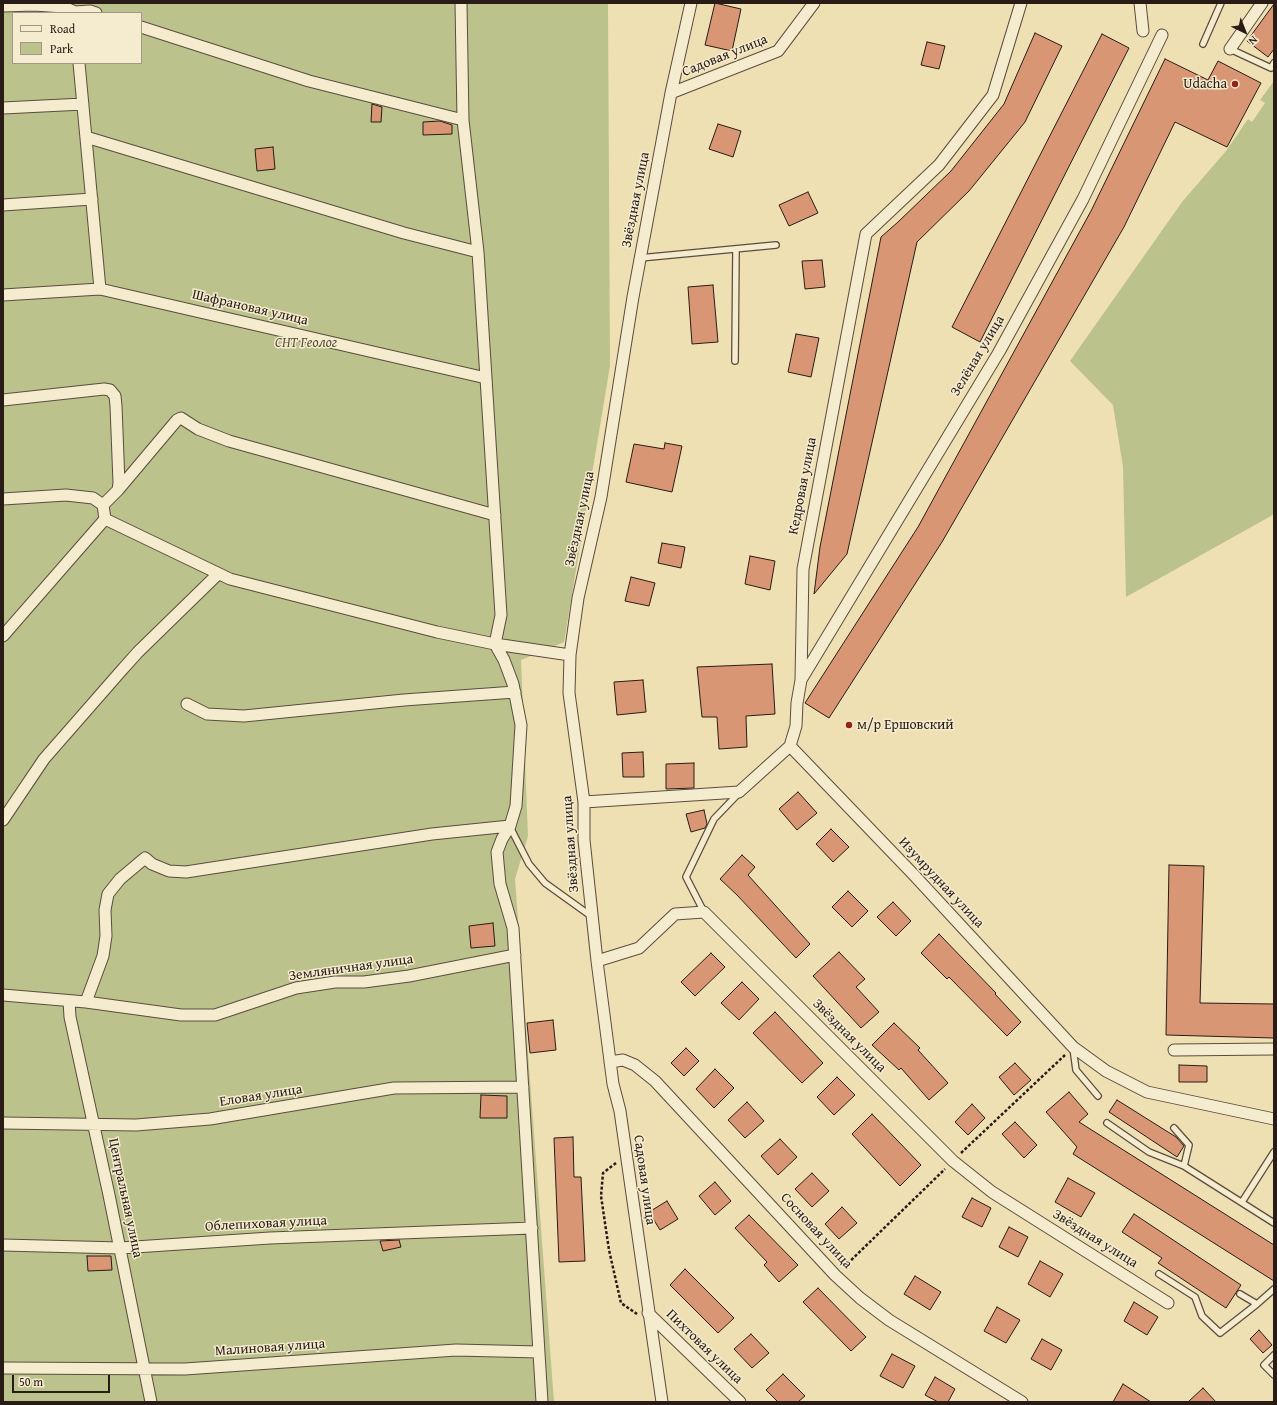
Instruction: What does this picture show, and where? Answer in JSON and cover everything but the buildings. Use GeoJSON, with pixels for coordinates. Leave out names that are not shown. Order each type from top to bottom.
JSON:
{"type":"FeatureCollection","features":[{"type":"Feature","properties":{"kind":"street"},"geometry":{"type":"LineString","coordinates":[[461,3],[463,120],[478,252],[501,615],[496,644],[504,660],[515,692],[521,725],[516,806],[510,826],[496,852],[500,884],[513,928],[542,1402]]}},
{"type":"Feature","properties":{"kind":"street","name":"Звёздная улица"},"geometry":{"type":"LineString","coordinates":[[597,962],[584,840],[584,802],[569,693],[570,655],[578,598],[601,497],[621,366],[640,258],[671,93],[691,3]]}},
{"type":"Feature","properties":{"kind":"street","name":"Садовая улица"},"geometry":{"type":"LineString","coordinates":[[671,93],[778,51],[814,3]]}},
{"type":"Feature","properties":{"kind":"street","name":"Кедровая улица"},"geometry":{"type":"LineString","coordinates":[[790,746],[796,726],[800,680],[803,568],[866,234],[939,165],[993,95],[1021,3]]}},
{"type":"Feature","properties":{"kind":"street"},"geometry":{"type":"LineString","coordinates":[[1140,3],[1143,31]]}},
{"type":"Feature","properties":{"kind":"street"},"geometry":{"type":"LineString","coordinates":[[1230,49],[1262,3]]}},
{"type":"Feature","properties":{"kind":"street"},"geometry":{"type":"LineString","coordinates":[[3,6],[34,5],[64,7],[93,12]]}},
{"type":"Feature","properties":{"kind":"street"},"geometry":{"type":"LineString","coordinates":[[142,27],[309,81],[463,120]]}},
{"type":"Feature","properties":{"kind":"street","name":"Зелёная улица"},"geometry":{"type":"LineString","coordinates":[[800,680],[999,352],[1083,199],[1162,35]]}},
{"type":"Feature","properties":{"kind":"street"},"geometry":{"type":"LineString","coordinates":[[79,64],[100,289]]}},
{"type":"Feature","properties":{"kind":"street"},"geometry":{"type":"LineString","coordinates":[[3,108],[82,104]]}},
{"type":"Feature","properties":{"kind":"street"},"geometry":{"type":"LineString","coordinates":[[86,137],[404,233],[478,252]]}},
{"type":"Feature","properties":{"kind":"street"},"geometry":{"type":"LineString","coordinates":[[3,205],[92,199]]}},
{"type":"Feature","properties":{"kind":"street","name":"Шафрановая улица"},"geometry":{"type":"LineString","coordinates":[[3,295],[100,289],[486,378]]}},
{"type":"Feature","properties":{"kind":"street"},"geometry":{"type":"LineString","coordinates":[[3,400],[104,389],[110,390],[115,396],[116,406],[118,490]]}},
{"type":"Feature","properties":{"kind":"street"},"geometry":{"type":"LineString","coordinates":[[3,636],[104,519],[103,505],[118,490],[177,420],[181,418],[198,429],[229,441],[495,515]]}},
{"type":"Feature","properties":{"kind":"street"},"geometry":{"type":"LineString","coordinates":[[3,499],[66,495],[92,498],[103,505]]}},
{"type":"Feature","properties":{"kind":"street"},"geometry":{"type":"LineString","coordinates":[[104,519],[230,579],[374,617],[496,644],[570,655]]}},
{"type":"Feature","properties":{"kind":"street"},"geometry":{"type":"LineString","coordinates":[[3,820],[44,759],[138,652],[218,574]]}},
{"type":"Feature","properties":{"kind":"street"},"geometry":{"type":"LineString","coordinates":[[187,704],[207,714],[244,716],[404,700],[515,692]]}},
{"type":"Feature","properties":{"kind":"street"},"geometry":{"type":"LineString","coordinates":[[584,802],[739,792],[790,746]]}},
{"type":"Feature","properties":{"kind":"street","name":"Изумрудная улица"},"geometry":{"type":"LineString","coordinates":[[790,746],[913,874],[1073,1048],[1106,1071],[1147,1092],[1274,1119]]}},
{"type":"Feature","properties":{"kind":"street"},"geometry":{"type":"LineString","coordinates":[[86,1002],[103,956],[106,936],[105,910],[108,894],[120,879],[145,858],[152,864],[169,871],[186,872],[432,834],[510,826]]}},
{"type":"Feature","properties":{"kind":"street"},"geometry":{"type":"LineString","coordinates":[[597,962],[639,948],[675,914],[704,912]]}},
{"type":"Feature","properties":{"kind":"street","name":"Звёздная улица"},"geometry":{"type":"LineString","coordinates":[[704,912],[953,1161],[992,1192],[1168,1304]]}},
{"type":"Feature","properties":{"kind":"street","name":"Земляничная улица"},"geometry":{"type":"LineString","coordinates":[[3,995],[86,1002],[181,1015],[215,1015],[296,988],[335,982],[364,982],[409,976],[515,955]]}},
{"type":"Feature","properties":{"kind":"street","name":"Садовая улица"},"geometry":{"type":"LineString","coordinates":[[597,962],[610,1062],[626,1156],[662,1402]]}},
{"type":"Feature","properties":{"kind":"street","name":"Центральная улица"},"geometry":{"type":"LineString","coordinates":[[69,1001],[70,1017],[120,1248],[151,1402]]}},
{"type":"Feature","properties":{"kind":"street"},"geometry":{"type":"LineString","coordinates":[[1174,1050],[1274,1049]]}},
{"type":"Feature","properties":{"kind":"street","name":"Сосновая улица"},"geometry":{"type":"LineString","coordinates":[[610,1062],[623,1060],[635,1065],[655,1081],[835,1275],[860,1298],[889,1320],[1022,1402]]}},
{"type":"Feature","properties":{"kind":"street","name":"Еловая улица"},"geometry":{"type":"LineString","coordinates":[[3,1123],[136,1125],[210,1119],[394,1088],[523,1087]]}},
{"type":"Feature","properties":{"kind":"street","name":"Облепиховая улица"},"geometry":{"type":"LineString","coordinates":[[3,1244],[120,1248],[270,1238],[532,1228]]}},
{"type":"Feature","properties":{"kind":"street","name":"Пихтовая улица"},"geometry":{"type":"LineString","coordinates":[[649,1317],[740,1402]]}},
{"type":"Feature","properties":{"kind":"street","name":"Малиновая улица"},"geometry":{"type":"LineString","coordinates":[[3,1368],[184,1369],[456,1350],[539,1352]]}},
{"type":"Feature","properties":{"kind":"lane"},"geometry":{"type":"LineString","coordinates":[[1203,44],[1221,3]]}},
{"type":"Feature","properties":{"kind":"lane"},"geometry":{"type":"LineString","coordinates":[[1230,49],[1270,68],[1274,63]]}},
{"type":"Feature","properties":{"kind":"lane"},"geometry":{"type":"LineString","coordinates":[[640,258],[776,245]]}},
{"type":"Feature","properties":{"kind":"lane"},"geometry":{"type":"LineString","coordinates":[[736,249],[736,360]]}},
{"type":"Feature","properties":{"kind":"lane"},"geometry":{"type":"LineString","coordinates":[[704,912],[686,877],[714,819],[739,792]]}},
{"type":"Feature","properties":{"kind":"lane"},"geometry":{"type":"LineString","coordinates":[[510,826],[529,864],[545,883],[592,916]]}},
{"type":"Feature","properties":{"kind":"lane"},"geometry":{"type":"LineString","coordinates":[[1073,1048],[1076,1070],[1098,1096]]}},
{"type":"Feature","properties":{"kind":"lane"},"geometry":{"type":"LineString","coordinates":[[1106,1123],[1149,1152],[1184,1166],[1274,1223]]}},
{"type":"Feature","properties":{"kind":"lane"},"geometry":{"type":"LineString","coordinates":[[1174,1128],[1190,1145],[1184,1166]]}},
{"type":"Feature","properties":{"kind":"lane"},"geometry":{"type":"LineString","coordinates":[[1242,1202],[1274,1152]]}},
{"type":"Feature","properties":{"kind":"lane"},"geometry":{"type":"LineString","coordinates":[[1158,1274],[1196,1297],[1202,1316],[1220,1333],[1274,1289]]}},
{"type":"Feature","properties":{"kind":"lane"},"geometry":{"type":"LineString","coordinates":[[1240,1294],[1257,1304]]}},
{"type":"Feature","properties":{"kind":"lane"},"geometry":{"type":"LineString","coordinates":[[1274,1355],[1264,1365],[1274,1375]]}},
{"type":"Feature","properties":{"kind":"path"},"geometry":{"type":"LineString","coordinates":[[626,1156],[603,1173],[601,1196],[609,1250],[621,1304],[649,1317]]}},
{"type":"Feature","properties":{"kind":"green space","name":"СНТ Геолог"},"geometry":{"type":"Polygon","coordinates":[[[3,3],[608,3],[610,366],[564,642],[521,660],[528,836],[515,879],[554,1402],[3,1402],[3,3]]]}},
{"type":"Feature","properties":{"kind":"green space"},"geometry":{"type":"Polygon","coordinates":[[[1274,81],[1274,513],[1126,597],[1123,467],[1113,405],[1070,361],[1182,202],[1226,151],[1248,119],[1252,122],[1265,103],[1260,100],[1274,81]]]}},
{"type":"Feature","properties":{"kind":"place","name":"Udacha"},"geometry":{"type":"Point","coordinates":[1235,84]}},
{"type":"Feature","properties":{"kind":"place","name":"м/р Ершовский"},"geometry":{"type":"Point","coordinates":[849,725]}}]}
